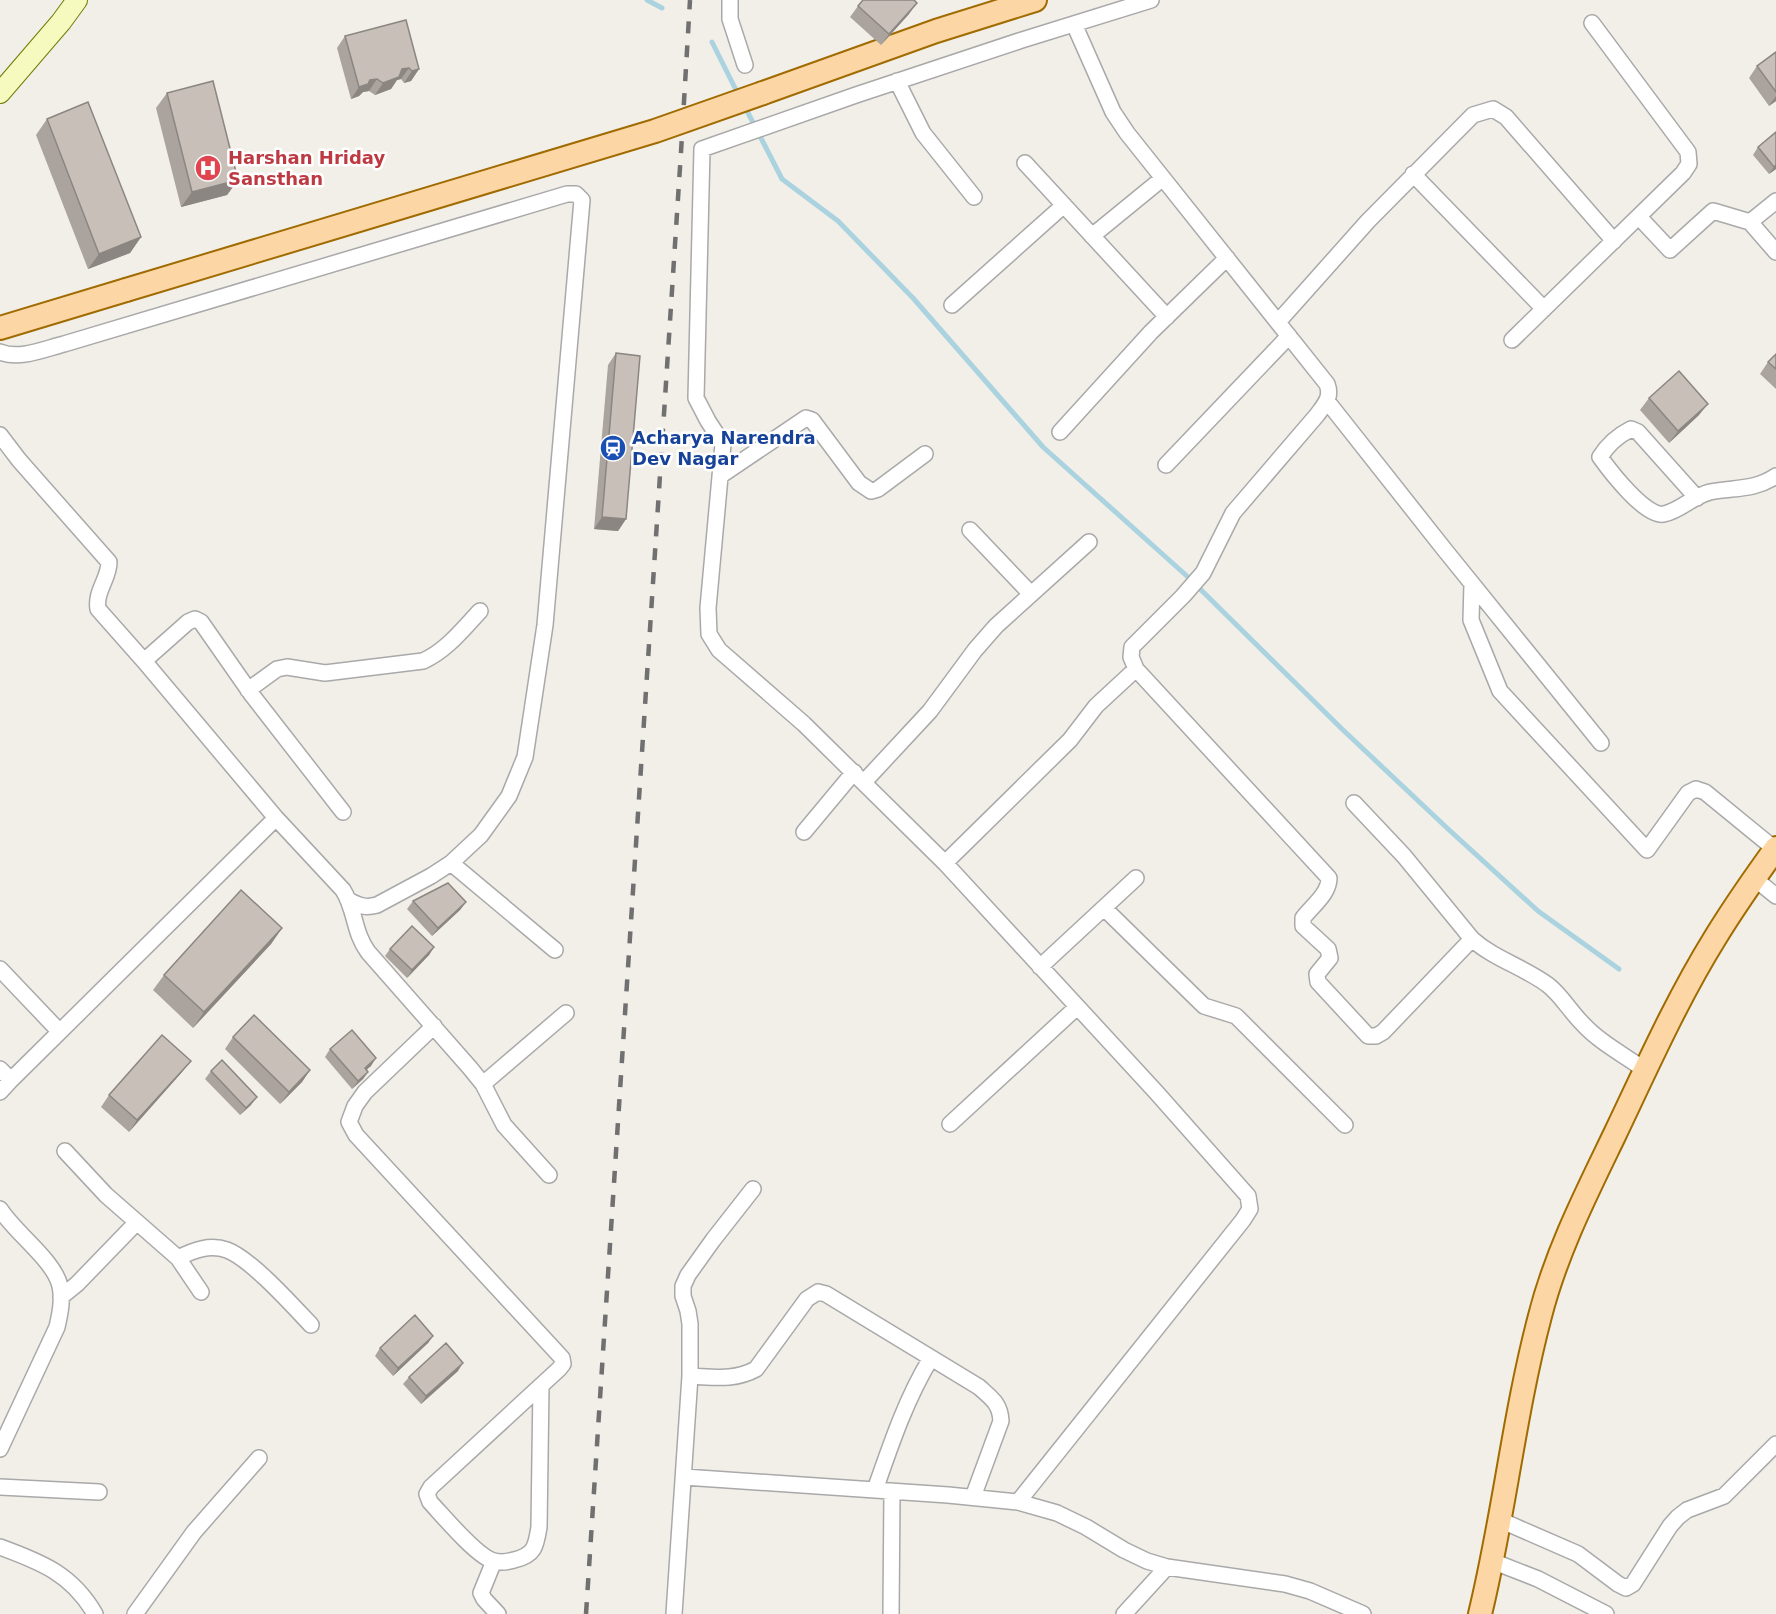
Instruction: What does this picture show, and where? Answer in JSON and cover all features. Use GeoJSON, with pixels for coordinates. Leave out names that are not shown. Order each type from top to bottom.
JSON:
{"type":"FeatureCollection","features":[{"type":"Feature","properties":{"kind":"main road"},"geometry":{"type":"LineString","coordinates":[[0,328],[655,131],[936,31],[1032,0]]}},
{"type":"Feature","properties":{"kind":"main road"},"geometry":{"type":"LineString","coordinates":[[1480,1614],[1526,1377],[1540,1315],[1553,1273],[1578,1213],[1646,1070],[1715,939],[1776,849]]}},
{"type":"Feature","properties":{"kind":"street"},"geometry":{"type":"LineString","coordinates":[[0,93],[77,0]]}},
{"type":"Feature","properties":{"kind":"street"},"geometry":{"type":"LineString","coordinates":[[730,0],[730,19],[745,65]]}},
{"type":"Feature","properties":{"kind":"street"},"geometry":{"type":"LineString","coordinates":[[1018,1502],[1243,1220],[1250,1209],[1248,1196],[1156,1092],[945,863],[804,724],[718,650],[709,634],[708,608],[723,444],[696,398],[702,149],[897,81],[1151,0]]}},
{"type":"Feature","properties":{"kind":"street"},"geometry":{"type":"LineString","coordinates":[[1512,340],[1639,217],[1683,173],[1689,164],[1688,152],[1592,23]]}},
{"type":"Feature","properties":{"kind":"street"},"geometry":{"type":"LineString","coordinates":[[1074,24],[1113,111],[1127,133],[1328,384],[1330,392],[1327,401],[1233,513],[1203,573],[1132,647],[1131,657],[1136,669],[1329,878],[1329,885],[1325,893],[1303,918],[1303,926],[1328,949],[1330,958],[1317,974],[1318,982],[1368,1036],[1376,1036],[1383,1032],[1472,939]]}},
{"type":"Feature","properties":{"kind":"street"},"geometry":{"type":"LineString","coordinates":[[897,81],[923,133],[974,197]]}},
{"type":"Feature","properties":{"kind":"street"},"geometry":{"type":"LineString","coordinates":[[1278,322],[1413,174],[1473,115],[1493,109],[1506,117],[1614,241]]}},
{"type":"Feature","properties":{"kind":"street"},"geometry":{"type":"LineString","coordinates":[[1025,163],[1167,317]]}},
{"type":"Feature","properties":{"kind":"street"},"geometry":{"type":"LineString","coordinates":[[1413,174],[1544,309]]}},
{"type":"Feature","properties":{"kind":"street"},"geometry":{"type":"LineString","coordinates":[[1092,236],[1163,178]]}},
{"type":"Feature","properties":{"kind":"street"},"geometry":{"type":"LineString","coordinates":[[0,352],[9,355],[23,354],[64,344],[567,194],[576,194],[582,201],[545,625],[525,757],[509,796],[500,811],[482,835],[451,863],[377,906],[360,906],[350,901]]}},
{"type":"Feature","properties":{"kind":"street"},"geometry":{"type":"LineString","coordinates":[[1750,222],[1776,201]]}},
{"type":"Feature","properties":{"kind":"street"},"geometry":{"type":"LineString","coordinates":[[952,305],[1064,205]]}},
{"type":"Feature","properties":{"kind":"street"},"geometry":{"type":"LineString","coordinates":[[1639,217],[1670,250],[1713,211],[1750,222],[1776,252]]}},
{"type":"Feature","properties":{"kind":"street"},"geometry":{"type":"LineString","coordinates":[[1060,432],[1151,332],[1227,258]]}},
{"type":"Feature","properties":{"kind":"street"},"geometry":{"type":"LineString","coordinates":[[1166,465],[1289,336]]}},
{"type":"Feature","properties":{"kind":"street"},"geometry":{"type":"LineString","coordinates":[[1327,401],[1601,743]]}},
{"type":"Feature","properties":{"kind":"street"},"geometry":{"type":"LineString","coordinates":[[720,476],[806,418],[812,420],[859,483],[871,491],[878,489],[925,454]]}},
{"type":"Feature","properties":{"kind":"street"},"geometry":{"type":"LineString","coordinates":[[1697,498],[1638,432],[1631,429],[1606,447],[1600,457],[1635,498],[1650,512],[1658,515],[1666,514],[1697,498],[1704,494],[1752,487],[1776,476]]}},
{"type":"Feature","properties":{"kind":"street"},"geometry":{"type":"LineString","coordinates":[[0,435],[19,460],[109,562],[109,570],[98,594],[96,603],[98,609],[276,818],[343,890],[350,901],[361,942],[483,1084],[504,1125],[549,1175]]}},
{"type":"Feature","properties":{"kind":"street"},"geometry":{"type":"LineString","coordinates":[[970,530],[1031,594]]}},
{"type":"Feature","properties":{"kind":"street"},"geometry":{"type":"LineString","coordinates":[[804,832],[930,711],[975,650],[996,626],[1089,542]]}},
{"type":"Feature","properties":{"kind":"street"},"geometry":{"type":"LineString","coordinates":[[1472,584],[1471,620],[1500,691],[1647,850],[1689,793],[1695,789],[1705,792],[1776,849]]}},
{"type":"Feature","properties":{"kind":"street"},"geometry":{"type":"LineString","coordinates":[[248,690],[277,669],[287,667],[325,673],[423,662],[442,650],[480,611]]}},
{"type":"Feature","properties":{"kind":"street"},"geometry":{"type":"LineString","coordinates":[[144,661],[188,622],[195,619],[201,622],[248,690],[343,812]]}},
{"type":"Feature","properties":{"kind":"street"},"geometry":{"type":"LineString","coordinates":[[945,863],[1070,740],[1096,706],[1136,669]]}},
{"type":"Feature","properties":{"kind":"street"},"geometry":{"type":"LineString","coordinates":[[1353,803],[1404,856],[1472,939],[1483,948],[1548,985],[1581,1023],[1646,1070]]}},
{"type":"Feature","properties":{"kind":"street"},"geometry":{"type":"LineString","coordinates":[[0,1092],[5,1074],[58,1031],[276,818]]}},
{"type":"Feature","properties":{"kind":"street"},"geometry":{"type":"LineString","coordinates":[[451,863],[555,950]]}},
{"type":"Feature","properties":{"kind":"street"},"geometry":{"type":"LineString","coordinates":[[1040,967],[1136,878]]}},
{"type":"Feature","properties":{"kind":"street"},"geometry":{"type":"LineString","coordinates":[[1755,879],[1776,896]]}},
{"type":"Feature","properties":{"kind":"street"},"geometry":{"type":"LineString","coordinates":[[1104,908],[1204,1006],[1236,1016],[1345,1125]]}},
{"type":"Feature","properties":{"kind":"street"},"geometry":{"type":"LineString","coordinates":[[0,969],[58,1031]]}},
{"type":"Feature","properties":{"kind":"street"},"geometry":{"type":"LineString","coordinates":[[950,1124],[1077,1007]]}},
{"type":"Feature","properties":{"kind":"street"},"geometry":{"type":"LineString","coordinates":[[483,1084],[566,1013]]}},
{"type":"Feature","properties":{"kind":"street"},"geometry":{"type":"LineString","coordinates":[[434,1026],[365,1092],[349,1122],[356,1135],[562,1358],[563,1364],[559,1369],[431,1487],[427,1494],[430,1502],[476,1549],[494,1561],[525,1557],[532,1552],[537,1541],[541,1386]]}},
{"type":"Feature","properties":{"kind":"street"},"geometry":{"type":"LineString","coordinates":[[65,1151],[106,1195],[178,1258],[201,1292]]}},
{"type":"Feature","properties":{"kind":"street"},"geometry":{"type":"LineString","coordinates":[[674,1614],[690,1376],[690,1324],[683,1296],[683,1286],[688,1275],[713,1240],[753,1189]]}},
{"type":"Feature","properties":{"kind":"street"},"geometry":{"type":"LineString","coordinates":[[0,1209],[52,1268],[60,1285],[61,1297],[57,1327],[9,1434],[0,1449]]}},
{"type":"Feature","properties":{"kind":"street"},"geometry":{"type":"LineString","coordinates":[[61,1297],[77,1284],[137,1222]]}},
{"type":"Feature","properties":{"kind":"street"},"geometry":{"type":"LineString","coordinates":[[178,1258],[204,1248],[226,1250],[238,1255],[250,1264],[311,1325]]}},
{"type":"Feature","properties":{"kind":"street"},"geometry":{"type":"LineString","coordinates":[[690,1376],[733,1378],[756,1370],[807,1299],[818,1292],[826,1294],[979,1387],[997,1404],[1001,1411],[1001,1421],[973,1497]]}},
{"type":"Feature","properties":{"kind":"street"},"geometry":{"type":"LineString","coordinates":[[875,1490],[908,1400],[931,1358]]}},
{"type":"Feature","properties":{"kind":"street"},"geometry":{"type":"LineString","coordinates":[[1500,1520],[1578,1554],[1626,1588],[1633,1584],[1678,1517],[1687,1510],[1724,1496],[1776,1444]]}},
{"type":"Feature","properties":{"kind":"street"},"geometry":{"type":"LineString","coordinates":[[135,1614],[194,1532],[259,1458]]}},
{"type":"Feature","properties":{"kind":"street"},"geometry":{"type":"LineString","coordinates":[[684,1477],[1018,1502],[1057,1513],[1124,1550],[1167,1568],[1285,1584],[1310,1591],[1363,1614]]}},
{"type":"Feature","properties":{"kind":"street"},"geometry":{"type":"LineString","coordinates":[[0,1487],[99,1492]]}},
{"type":"Feature","properties":{"kind":"street"},"geometry":{"type":"LineString","coordinates":[[891,1614],[892,1491]]}},
{"type":"Feature","properties":{"kind":"street"},"geometry":{"type":"LineString","coordinates":[[0,1547],[36,1560],[59,1573],[71,1582],[95,1614]]}},
{"type":"Feature","properties":{"kind":"street"},"geometry":{"type":"LineString","coordinates":[[494,1561],[481,1593],[498,1614]]}},
{"type":"Feature","properties":{"kind":"street"},"geometry":{"type":"LineString","coordinates":[[1492,1561],[1538,1579],[1606,1614]]}},
{"type":"Feature","properties":{"kind":"street"},"geometry":{"type":"LineString","coordinates":[[1124,1614],[1167,1568]]}},
{"type":"Feature","properties":{"kind":"building"},"geometry":{"type":"Polygon","coordinates":[[[863,0],[914,0],[917,3],[889,34],[858,6],[863,0]]]}},
{"type":"Feature","properties":{"kind":"building"},"geometry":{"type":"Polygon","coordinates":[[[406,20],[419,69],[412,71],[409,68],[402,69],[399,77],[383,83],[377,79],[370,80],[368,84],[359,87],[345,36],[406,20]]]}},
{"type":"Feature","properties":{"kind":"building"},"geometry":{"type":"Polygon","coordinates":[[[1776,52],[1776,92],[1757,66],[1776,52]]]}},
{"type":"Feature","properties":{"kind":"building"},"geometry":{"type":"Polygon","coordinates":[[[213,81],[238,180],[192,192],[167,93],[213,81]]]}},
{"type":"Feature","properties":{"kind":"building"},"geometry":{"type":"Polygon","coordinates":[[[88,102],[141,237],[99,254],[47,119],[88,102]]]}},
{"type":"Feature","properties":{"kind":"building"},"geometry":{"type":"Polygon","coordinates":[[[1776,132],[1776,165],[1774,167],[1758,147],[1776,132]]]}},
{"type":"Feature","properties":{"kind":"building","name":"Acharya Narendra Dev Nagar"},"geometry":{"type":"Polygon","coordinates":[[[616,353],[640,356],[626,519],[602,517],[616,353]]]}},
{"type":"Feature","properties":{"kind":"building"},"geometry":{"type":"Polygon","coordinates":[[[1776,354],[1776,369],[1768,362],[1776,354]]]}},
{"type":"Feature","properties":{"kind":"building"},"geometry":{"type":"Polygon","coordinates":[[[1679,371],[1708,404],[1678,431],[1649,398],[1679,371]]]}},
{"type":"Feature","properties":{"kind":"building"},"geometry":{"type":"Polygon","coordinates":[[[448,883],[466,902],[438,928],[413,901],[448,883]]]}},
{"type":"Feature","properties":{"kind":"building"},"geometry":{"type":"Polygon","coordinates":[[[241,890],[282,928],[204,1012],[164,975],[241,890]]]}},
{"type":"Feature","properties":{"kind":"building"},"geometry":{"type":"Polygon","coordinates":[[[412,926],[434,947],[412,970],[390,949],[412,926]]]}},
{"type":"Feature","properties":{"kind":"building"},"geometry":{"type":"Polygon","coordinates":[[[254,1015],[310,1070],[289,1092],[233,1037],[254,1015]]]}},
{"type":"Feature","properties":{"kind":"building"},"geometry":{"type":"Polygon","coordinates":[[[352,1030],[376,1058],[365,1068],[368,1072],[358,1081],[330,1049],[352,1030]]]}},
{"type":"Feature","properties":{"kind":"building"},"geometry":{"type":"Polygon","coordinates":[[[162,1035],[191,1061],[137,1120],[109,1095],[162,1035]]]}},
{"type":"Feature","properties":{"kind":"building"},"geometry":{"type":"Polygon","coordinates":[[[222,1060],[257,1097],[246,1108],[211,1071],[222,1060]]]}},
{"type":"Feature","properties":{"kind":"building"},"geometry":{"type":"Polygon","coordinates":[[[415,1315],[433,1336],[398,1368],[380,1348],[415,1315]]]}},
{"type":"Feature","properties":{"kind":"building"},"geometry":{"type":"Polygon","coordinates":[[[446,1343],[463,1363],[426,1396],[409,1377],[446,1343]]]}},
{"type":"Feature","properties":{"kind":"waterway"},"geometry":{"type":"LineString","coordinates":[[647,0],[662,8]]}},
{"type":"Feature","properties":{"kind":"waterway"},"geometry":{"type":"LineString","coordinates":[[712,42],[739,96]]}},
{"type":"Feature","properties":{"kind":"waterway"},"geometry":{"type":"LineString","coordinates":[[745,107],[782,179],[838,221],[913,298],[1043,447],[1188,577],[1342,729],[1538,911],[1619,969]]}},
{"type":"Feature","properties":{"kind":"railway"},"geometry":{"type":"LineString","coordinates":[[586,1614],[690,0]]}},
{"type":"Feature","properties":{"kind":"place","name":"Harshan Hriday Sansthan"},"geometry":{"type":"Point","coordinates":[208,168]}},
{"type":"Feature","properties":{"kind":"place","name":"Acharya Narendra Dev Nagar"},"geometry":{"type":"Point","coordinates":[613,448]}}]}
